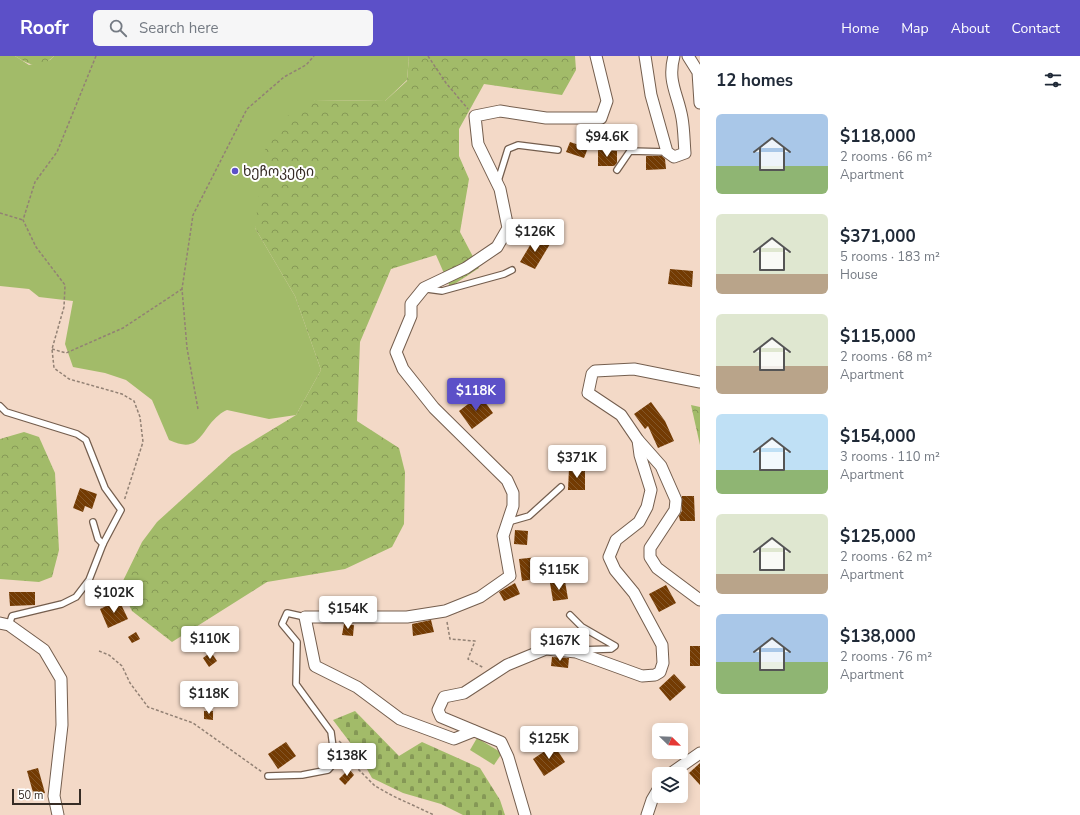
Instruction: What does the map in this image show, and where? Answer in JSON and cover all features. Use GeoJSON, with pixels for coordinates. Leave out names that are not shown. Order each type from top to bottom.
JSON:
{"type":"FeatureCollection","features":[{"type":"Feature","properties":{"kind":"street"},"geometry":{"type":"LineString","coordinates":[[474,731],[454,739],[400,719],[357,688],[315,666],[305,617],[407,616],[445,611],[480,597],[510,576],[503,536],[513,506],[513,493],[507,480],[434,408],[403,369],[396,352],[411,316],[411,304],[424,288],[466,268],[497,247],[508,228],[500,189],[478,144],[475,116],[500,111],[546,118],[601,118],[607,101],[596,56]]}},
{"type":"Feature","properties":{"kind":"street"},"geometry":{"type":"LineString","coordinates":[[645,56],[651,94],[667,152],[674,157],[685,153],[682,117],[673,89],[671,67],[674,56]]}},
{"type":"Feature","properties":{"kind":"street"},"geometry":{"type":"LineString","coordinates":[[688,56],[698,72],[700,103]]}},
{"type":"Feature","properties":{"kind":"street"},"geometry":{"type":"LineString","coordinates":[[700,382],[634,369],[595,371],[592,374],[588,393],[621,415],[638,440],[661,466],[676,500],[675,510],[650,548],[650,557],[657,568],[700,600]]}},
{"type":"Feature","properties":{"kind":"street"},"geometry":{"type":"LineString","coordinates":[[525,815],[508,757],[501,742],[441,717],[438,710],[444,697],[464,692],[507,665],[546,649],[576,652],[642,676],[655,675],[660,672],[663,663],[662,645],[634,592],[615,570],[609,556],[616,540],[639,522],[647,507],[651,490],[640,455],[638,440]]}},
{"type":"Feature","properties":{"kind":"street"},"geometry":{"type":"LineString","coordinates":[[4,624],[44,650],[61,679],[62,725],[54,796],[58,815]]}},
{"type":"Feature","properties":{"kind":"street"},"geometry":{"type":"LineString","coordinates":[[680,767],[700,753]]}},
{"type":"Feature","properties":{"kind":"street"},"geometry":{"type":"LineString","coordinates":[[647,815],[652,800]]}},
{"type":"Feature","properties":{"kind":"lane"},"geometry":{"type":"LineString","coordinates":[[497,184],[508,149],[518,145],[558,150]]}},
{"type":"Feature","properties":{"kind":"lane"},"geometry":{"type":"LineString","coordinates":[[617,170],[630,151],[667,152]]}},
{"type":"Feature","properties":{"kind":"lane"},"geometry":{"type":"LineString","coordinates":[[424,288],[442,291],[504,274],[512,270]]}},
{"type":"Feature","properties":{"kind":"lane"},"geometry":{"type":"LineString","coordinates":[[0,406],[6,412],[77,434],[86,440],[105,488],[121,510],[103,544],[89,580],[76,597],[62,604],[12,616],[4,624]]}},
{"type":"Feature","properties":{"kind":"lane"},"geometry":{"type":"LineString","coordinates":[[508,522],[529,516],[561,487]]}},
{"type":"Feature","properties":{"kind":"lane"},"geometry":{"type":"LineString","coordinates":[[93,522],[98,539],[103,544]]}},
{"type":"Feature","properties":{"kind":"lane"},"geometry":{"type":"LineString","coordinates":[[268,776],[302,775],[328,770],[335,762],[331,732],[296,684],[297,642],[282,624],[287,613],[305,617]]}},
{"type":"Feature","properties":{"kind":"lane"},"geometry":{"type":"LineString","coordinates":[[570,615],[582,627],[615,646],[611,649],[579,650],[576,652]]}},
{"type":"Feature","properties":{"kind":"path"},"geometry":{"type":"LineString","coordinates":[[96,56],[58,152],[35,182],[23,220],[36,247],[65,285],[64,307],[52,349],[54,368],[69,379],[122,394],[134,401],[140,417],[143,442],[121,510]]}},
{"type":"Feature","properties":{"kind":"path"},"geometry":{"type":"LineString","coordinates":[[198,409],[187,348],[182,289],[193,215],[247,109],[284,77],[306,65],[314,56]]}},
{"type":"Feature","properties":{"kind":"path"},"geometry":{"type":"LineString","coordinates":[[428,56],[446,83],[475,116]]}},
{"type":"Feature","properties":{"kind":"path"},"geometry":{"type":"LineString","coordinates":[[0,213],[23,220]]}},
{"type":"Feature","properties":{"kind":"path"},"geometry":{"type":"LineString","coordinates":[[52,349],[66,353],[123,328],[182,289]]}},
{"type":"Feature","properties":{"kind":"path"},"geometry":{"type":"LineString","coordinates":[[445,611],[450,638],[475,641],[468,659],[494,674]]}},
{"type":"Feature","properties":{"kind":"path"},"geometry":{"type":"LineString","coordinates":[[99,651],[109,655],[122,666],[130,683],[148,707],[193,723],[268,776]]}},
{"type":"Feature","properties":{"kind":"path"},"geometry":{"type":"LineString","coordinates":[[331,732],[348,749],[357,768],[375,786],[434,815]]}},
{"type":"Feature","properties":{"kind":"green space"},"geometry":{"type":"Polygon","coordinates":[[[0,56],[15,56],[29,65],[50,60],[54,56],[409,56],[407,80],[385,101],[315,100],[255,228],[295,296],[321,370],[296,415],[269,419],[227,410],[213,421],[194,443],[188,445],[169,440],[152,400],[126,380],[105,373],[73,367],[65,344],[73,301],[39,297],[29,289],[0,286],[0,56]]]}},
{"type":"Feature","properties":{"kind":"green space"},"geometry":{"type":"Polygon","coordinates":[[[15,56],[54,56],[44,63],[35,65],[15,56]]]}},
{"type":"Feature","properties":{"kind":"green space"},"geometry":{"type":"Polygon","coordinates":[[[409,56],[575,56],[576,70],[562,95],[484,84],[459,129],[459,156],[469,179],[460,232],[479,268],[450,287],[436,255],[391,269],[360,342],[357,421],[399,448],[405,472],[404,524],[392,547],[345,569],[267,582],[172,642],[132,611],[120,587],[142,542],[157,522],[232,454],[296,415],[321,370],[295,296],[255,228],[264,151],[289,114],[315,100],[385,101],[407,81],[409,56]]]}},
{"type":"Feature","properties":{"kind":"green space"},"geometry":{"type":"Polygon","coordinates":[[[691,405],[700,407],[700,445],[691,405]]]}},
{"type":"Feature","properties":{"kind":"green space"},"geometry":{"type":"Polygon","coordinates":[[[24,432],[39,437],[55,473],[59,550],[52,577],[39,582],[0,579],[0,439],[24,432]]]}},
{"type":"Feature","properties":{"kind":"green space"},"geometry":{"type":"Polygon","coordinates":[[[355,711],[399,756],[422,742],[480,768],[500,800],[505,815],[463,815],[441,804],[403,793],[372,778],[358,753],[333,720],[355,711]]]}},
{"type":"Feature","properties":{"kind":"green space"},"geometry":{"type":"Polygon","coordinates":[[[477,738],[502,753],[494,765],[470,750],[477,738]]]}},
{"type":"Feature","properties":{"kind":"building"},"geometry":{"type":"Polygon","coordinates":[[[570,142],[588,148],[584,158],[566,152],[570,142]]]}},
{"type":"Feature","properties":{"kind":"building"},"geometry":{"type":"Polygon","coordinates":[[[598,150],[617,151],[617,163],[614,166],[598,166],[598,150]]]}},
{"type":"Feature","properties":{"kind":"building"},"geometry":{"type":"Polygon","coordinates":[[[646,156],[662,156],[665,159],[666,169],[646,170],[646,156]]]}},
{"type":"Feature","properties":{"kind":"building"},"geometry":{"type":"Polygon","coordinates":[[[535,237],[550,244],[535,269],[520,262],[535,237]]]}},
{"type":"Feature","properties":{"kind":"building"},"geometry":{"type":"Polygon","coordinates":[[[670,269],[693,271],[692,287],[668,284],[670,269]]]}},
{"type":"Feature","properties":{"kind":"building"},"geometry":{"type":"Polygon","coordinates":[[[480,395],[493,413],[472,429],[459,411],[480,395]]]}},
{"type":"Feature","properties":{"kind":"building"},"geometry":{"type":"Polygon","coordinates":[[[651,402],[665,421],[674,441],[658,448],[648,426],[645,429],[634,414],[651,402]]]}},
{"type":"Feature","properties":{"kind":"building"},"geometry":{"type":"Polygon","coordinates":[[[569,468],[585,469],[585,490],[568,490],[569,468]]]}},
{"type":"Feature","properties":{"kind":"building"},"geometry":{"type":"Polygon","coordinates":[[[80,488],[97,494],[92,509],[85,506],[83,512],[73,508],[80,488]]]}},
{"type":"Feature","properties":{"kind":"building"},"geometry":{"type":"Polygon","coordinates":[[[682,496],[694,496],[695,521],[680,521],[679,516],[682,511],[682,496]]]}},
{"type":"Feature","properties":{"kind":"building"},"geometry":{"type":"Polygon","coordinates":[[[515,530],[528,531],[527,545],[514,544],[515,530]]]}},
{"type":"Feature","properties":{"kind":"building"},"geometry":{"type":"Polygon","coordinates":[[[538,557],[541,578],[522,581],[519,559],[538,557]]]}},
{"type":"Feature","properties":{"kind":"building"},"geometry":{"type":"Polygon","coordinates":[[[565,581],[568,599],[553,601],[550,583],[565,581]]]}},
{"type":"Feature","properties":{"kind":"building"},"geometry":{"type":"Polygon","coordinates":[[[515,583],[520,594],[504,601],[499,592],[515,583]]]}},
{"type":"Feature","properties":{"kind":"building"},"geometry":{"type":"Polygon","coordinates":[[[666,585],[676,603],[659,612],[649,594],[666,585]]]}},
{"type":"Feature","properties":{"kind":"building"},"geometry":{"type":"Polygon","coordinates":[[[9,592],[35,592],[35,605],[10,606],[9,592]]]}},
{"type":"Feature","properties":{"kind":"building"},"geometry":{"type":"Polygon","coordinates":[[[119,600],[128,619],[108,628],[100,609],[119,600]]]}},
{"type":"Feature","properties":{"kind":"building"},"geometry":{"type":"Polygon","coordinates":[[[431,620],[434,632],[413,636],[412,624],[431,620]]]}},
{"type":"Feature","properties":{"kind":"building"},"geometry":{"type":"Polygon","coordinates":[[[344,624],[354,625],[353,636],[342,635],[344,624]]]}},
{"type":"Feature","properties":{"kind":"building"},"geometry":{"type":"Polygon","coordinates":[[[136,632],[140,639],[132,643],[128,637],[136,632]]]}},
{"type":"Feature","properties":{"kind":"building"},"geometry":{"type":"Polygon","coordinates":[[[690,646],[700,646],[700,666],[690,666],[690,646]]]}},
{"type":"Feature","properties":{"kind":"building"},"geometry":{"type":"Polygon","coordinates":[[[211,652],[217,661],[209,667],[203,658],[211,652]]]}},
{"type":"Feature","properties":{"kind":"building"},"geometry":{"type":"Polygon","coordinates":[[[552,657],[569,658],[568,668],[551,666],[552,657]]]}},
{"type":"Feature","properties":{"kind":"building"},"geometry":{"type":"Polygon","coordinates":[[[674,674],[686,687],[670,701],[659,688],[674,674]]]}},
{"type":"Feature","properties":{"kind":"building"},"geometry":{"type":"Polygon","coordinates":[[[204,711],[213,711],[213,720],[204,719],[204,711]]]}},
{"type":"Feature","properties":{"kind":"building"},"geometry":{"type":"Polygon","coordinates":[[[286,742],[296,756],[278,769],[268,754],[286,742]]]}},
{"type":"Feature","properties":{"kind":"building"},"geometry":{"type":"Polygon","coordinates":[[[554,745],[565,762],[544,776],[533,759],[554,745]]]}},
{"type":"Feature","properties":{"kind":"building"},"geometry":{"type":"Polygon","coordinates":[[[700,763],[700,785],[689,773],[700,763]]]}},
{"type":"Feature","properties":{"kind":"building"},"geometry":{"type":"Polygon","coordinates":[[[38,768],[45,793],[34,796],[27,771],[38,768]]]}},
{"type":"Feature","properties":{"kind":"building"},"geometry":{"type":"Polygon","coordinates":[[[349,769],[354,775],[345,785],[339,779],[349,769]]]}},
{"type":"Feature","properties":{"kind":"place","name":"ხეჩოკეტი"},"geometry":{"type":"Point","coordinates":[235,171]}}]}
